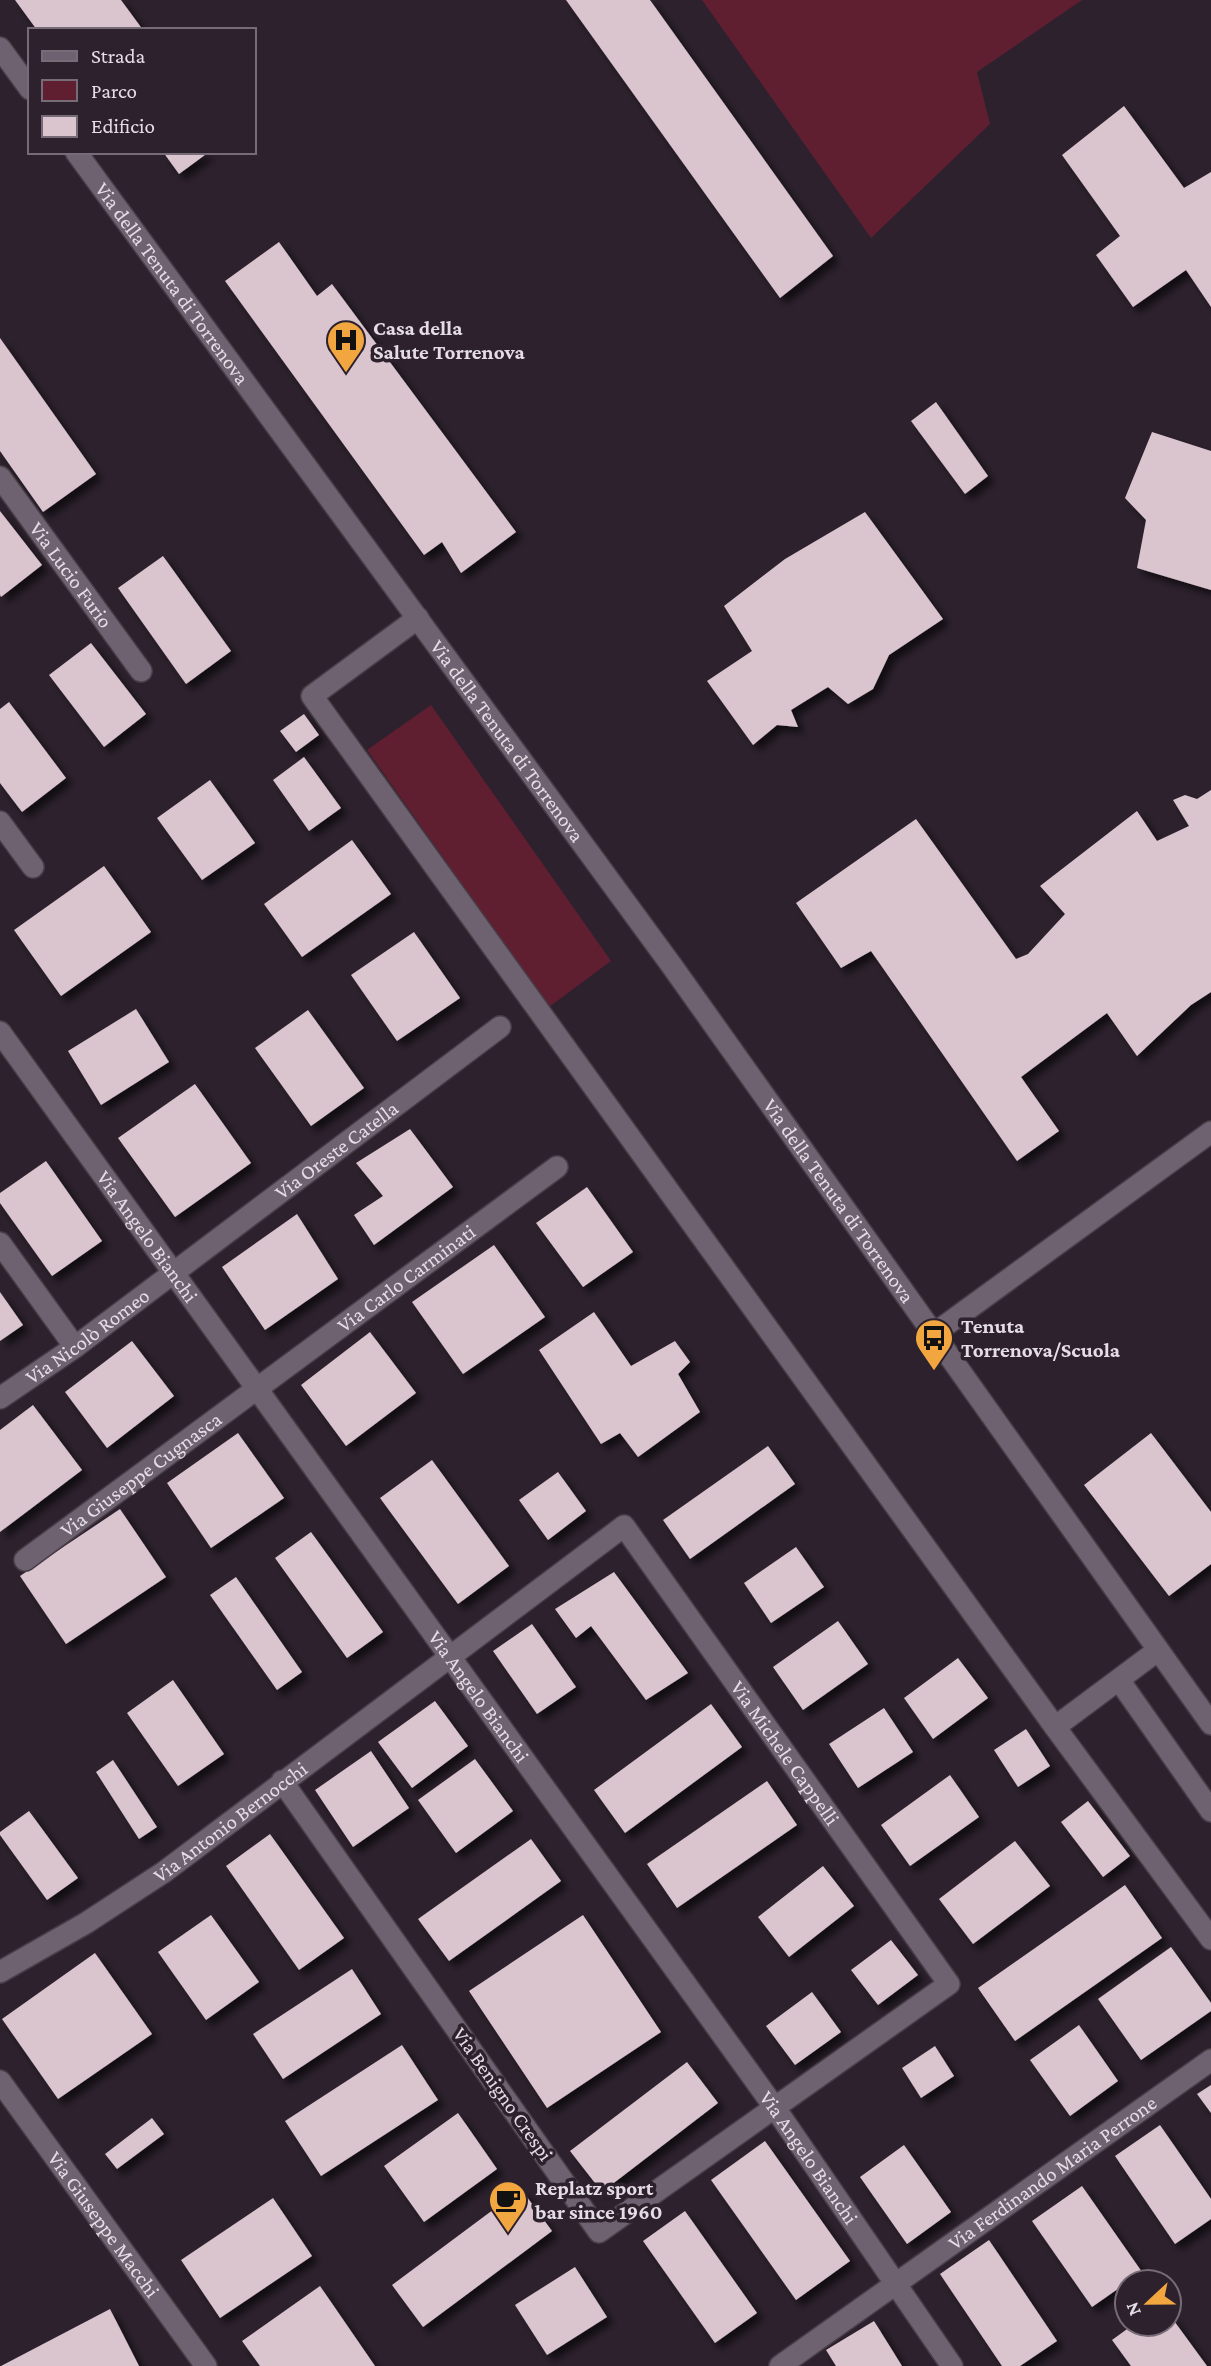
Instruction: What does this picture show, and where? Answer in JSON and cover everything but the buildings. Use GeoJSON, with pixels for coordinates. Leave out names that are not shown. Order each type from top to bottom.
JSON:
{"type":"FeatureCollection","features":[{"type":"Feature","properties":{"kind":"street"},"geometry":{"type":"LineString","coordinates":[[0,48],[28,86]]}},
{"type":"Feature","properties":{"kind":"street","name":"Via della Tenuta di Torrenova"},"geometry":{"type":"LineString","coordinates":[[77,154],[418,618],[935,1333],[1211,1724]]}},
{"type":"Feature","properties":{"kind":"street","name":"Via Lucio Furio"},"geometry":{"type":"LineString","coordinates":[[0,477],[141,671]]}},
{"type":"Feature","properties":{"kind":"street"},"geometry":{"type":"LineString","coordinates":[[418,618],[312,696],[1055,1727],[1211,1939]]}},
{"type":"Feature","properties":{"kind":"street"},"geometry":{"type":"LineString","coordinates":[[0,822],[33,867]]}},
{"type":"Feature","properties":{"kind":"street","name":"Via Oreste Catella"},"geometry":{"type":"LineString","coordinates":[[173,1273],[500,1027]]}},
{"type":"Feature","properties":{"kind":"street","name":"Via Angelo Bianchi"},"geometry":{"type":"LineString","coordinates":[[0,1032],[775,2108],[952,2366]]}},
{"type":"Feature","properties":{"kind":"street"},"geometry":{"type":"LineString","coordinates":[[935,1333],[1211,1132]]}},
{"type":"Feature","properties":{"kind":"street","name":"Via Carlo Carminati"},"geometry":{"type":"LineString","coordinates":[[257,1391],[557,1167]]}},
{"type":"Feature","properties":{"kind":"street"},"geometry":{"type":"LineString","coordinates":[[0,1243],[75,1346]]}},
{"type":"Feature","properties":{"kind":"street","name":"Via Nicolò Romeo"},"geometry":{"type":"LineString","coordinates":[[0,1398],[173,1273]]}},
{"type":"Feature","properties":{"kind":"street","name":"Via Giuseppe Cugnasca"},"geometry":{"type":"LineString","coordinates":[[25,1560],[257,1391]]}},
{"type":"Feature","properties":{"kind":"street","name":"Via Michele Cappelli"},"geometry":{"type":"LineString","coordinates":[[450,1657],[624,1526],[632,1537],[949,1984],[775,2108]]}},
{"type":"Feature","properties":{"kind":"street"},"geometry":{"type":"LineString","coordinates":[[1055,1727],[1157,1651]]}},
{"type":"Feature","properties":{"kind":"street","name":"Via Antonio Bernocchi"},"geometry":{"type":"LineString","coordinates":[[0,1972],[125,1899],[450,1657]]}},
{"type":"Feature","properties":{"kind":"street"},"geometry":{"type":"LineString","coordinates":[[1119,1680],[1211,1811]]}},
{"type":"Feature","properties":{"kind":"street","name":"Via Benigno Crespi"},"geometry":{"type":"LineString","coordinates":[[282,1781],[600,2232],[775,2108]]}},
{"type":"Feature","properties":{"kind":"street","name":"Via Ferdinando Maria Perrone"},"geometry":{"type":"LineString","coordinates":[[780,2366],[1211,2060]]}},
{"type":"Feature","properties":{"kind":"street","name":"Via Giuseppe Macchi"},"geometry":{"type":"LineString","coordinates":[[0,2081],[206,2366]]}},
{"type":"Feature","properties":{"kind":"green space"},"geometry":{"type":"Polygon","coordinates":[[[702,0],[1082,0],[977,72],[990,124],[871,238],[702,0]]]}},
{"type":"Feature","properties":{"kind":"green space"},"geometry":{"type":"Polygon","coordinates":[[[431,705],[611,961],[549,1007],[367,750],[431,705]]]}},
{"type":"Feature","properties":{"kind":"place","name":"Casa della Salute Torrenova"},"geometry":{"type":"Point","coordinates":[346,374]}},
{"type":"Feature","properties":{"kind":"place","name":"Tenuta Torrenova/Scuola"},"geometry":{"type":"Point","coordinates":[934,1372]}},
{"type":"Feature","properties":{"kind":"place","name":"Replatz sport bar since 1960"},"geometry":{"type":"Point","coordinates":[508,2234]}}]}
